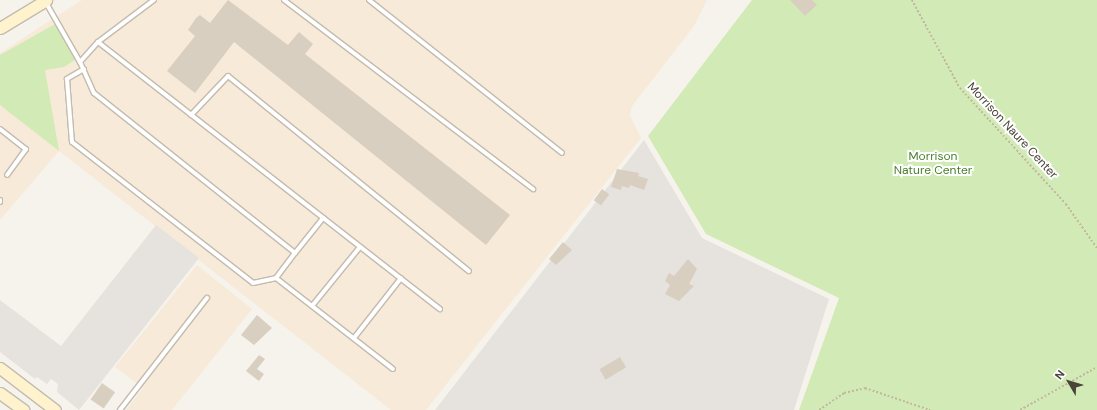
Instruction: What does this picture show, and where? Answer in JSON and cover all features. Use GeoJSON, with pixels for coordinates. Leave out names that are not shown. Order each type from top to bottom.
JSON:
{"type":"FeatureCollection","features":[{"type":"Feature","properties":{"kind":"main road"},"geometry":{"type":"LineString","coordinates":[[0,28],[46,0]]}},
{"type":"Feature","properties":{"kind":"main road"},"geometry":{"type":"LineString","coordinates":[[0,368],[55,410]]}},
{"type":"Feature","properties":{"kind":"main road"},"geometry":{"type":"LineString","coordinates":[[0,393],[22,410]]}},
{"type":"Feature","properties":{"kind":"lane"},"geometry":{"type":"LineString","coordinates":[[46,0],[84,69],[94,93],[295,253]]}},
{"type":"Feature","properties":{"kind":"lane"},"geometry":{"type":"LineString","coordinates":[[80,62],[98,42],[154,0]]}},
{"type":"Feature","properties":{"kind":"lane"},"geometry":{"type":"LineString","coordinates":[[284,0],[533,189]]}},
{"type":"Feature","properties":{"kind":"lane"},"geometry":{"type":"LineString","coordinates":[[369,0],[562,153]]}},
{"type":"Feature","properties":{"kind":"lane"},"geometry":{"type":"LineString","coordinates":[[98,42],[440,309]]}},
{"type":"Feature","properties":{"kind":"lane"},"geometry":{"type":"LineString","coordinates":[[84,69],[66,78],[72,142],[253,283],[276,278],[323,218]]}},
{"type":"Feature","properties":{"kind":"lane"},"geometry":{"type":"LineString","coordinates":[[192,115],[228,76],[469,271]]}},
{"type":"Feature","properties":{"kind":"lane"},"geometry":{"type":"LineString","coordinates":[[0,129],[26,149],[7,175]]}},
{"type":"Feature","properties":{"kind":"lane"},"geometry":{"type":"LineString","coordinates":[[312,306],[360,246]]}},
{"type":"Feature","properties":{"kind":"lane"},"geometry":{"type":"LineString","coordinates":[[276,278],[393,369]]}},
{"type":"Feature","properties":{"kind":"lane"},"geometry":{"type":"LineString","coordinates":[[354,338],[401,278]]}},
{"type":"Feature","properties":{"kind":"lane"},"geometry":{"type":"LineString","coordinates":[[120,410],[207,298]]}},
{"type":"Feature","properties":{"kind":"path","name":"Morrison Naure Center"},"geometry":{"type":"LineString","coordinates":[[912,0],[960,88],[1066,204],[1097,248]]}},
{"type":"Feature","properties":{"kind":"path"},"geometry":{"type":"LineString","coordinates":[[1020,410],[1097,367]]}},
{"type":"Feature","properties":{"kind":"path"},"geometry":{"type":"LineString","coordinates":[[819,410],[844,393],[865,388],[930,410]]}},
{"type":"Feature","properties":{"kind":"shaded area"},"geometry":{"type":"Polygon","coordinates":[[[82,0],[707,0],[694,26],[632,106],[630,115],[641,138],[426,410],[391,410],[59,151],[0,220],[0,53],[82,0]]]}},
{"type":"Feature","properties":{"kind":"shaded area"},"geometry":{"type":"Polygon","coordinates":[[[644,140],[702,238],[829,299],[794,410],[435,410],[644,140]]]}},
{"type":"Feature","properties":{"kind":"shaded area"},"geometry":{"type":"Polygon","coordinates":[[[156,225],[199,258],[79,410],[57,392],[58,384],[51,379],[47,384],[37,377],[35,379],[0,352],[0,300],[61,346],[156,225]]]}},
{"type":"Feature","properties":{"kind":"shaded area"},"geometry":{"type":"Polygon","coordinates":[[[197,265],[252,309],[172,410],[126,410],[143,388],[115,367],[197,265]]]}},
{"type":"Feature","properties":{"kind":"green space","name":"Morrison Nature Center"},"geometry":{"type":"Polygon","coordinates":[[[752,0],[1097,0],[1097,410],[799,410],[839,298],[706,234],[648,136],[752,0]]]}},
{"type":"Feature","properties":{"kind":"green space"},"geometry":{"type":"Polygon","coordinates":[[[55,24],[75,60],[64,67],[45,70],[59,151],[0,105],[0,55],[55,24]]]}},
{"type":"Feature","properties":{"kind":"building"},"geometry":{"type":"Polygon","coordinates":[[[228,0],[288,45],[299,32],[313,44],[305,54],[510,215],[486,245],[234,42],[195,93],[167,71],[195,36],[188,30],[196,18],[200,15],[210,23],[228,0]]]}},
{"type":"Feature","properties":{"kind":"building"},"geometry":{"type":"Polygon","coordinates":[[[790,0],[812,0],[817,5],[805,16],[790,0]]]}},
{"type":"Feature","properties":{"kind":"building"},"geometry":{"type":"Polygon","coordinates":[[[617,169],[639,173],[638,176],[648,179],[644,190],[630,185],[629,188],[622,186],[621,190],[611,187],[617,169]]]}},
{"type":"Feature","properties":{"kind":"building"},"geometry":{"type":"Polygon","coordinates":[[[602,189],[609,194],[601,206],[594,200],[602,189]]]}},
{"type":"Feature","properties":{"kind":"building"},"geometry":{"type":"Polygon","coordinates":[[[563,242],[572,250],[556,265],[549,259],[563,242]]]}},
{"type":"Feature","properties":{"kind":"building"},"geometry":{"type":"Polygon","coordinates":[[[688,259],[697,269],[689,284],[694,286],[679,301],[665,294],[670,285],[665,281],[669,273],[674,276],[688,259]]]}},
{"type":"Feature","properties":{"kind":"building"},"geometry":{"type":"Polygon","coordinates":[[[257,315],[272,328],[254,345],[241,335],[257,315]]]}},
{"type":"Feature","properties":{"kind":"building"},"geometry":{"type":"Polygon","coordinates":[[[259,355],[265,359],[257,369],[264,374],[259,381],[246,371],[259,355]]]}},
{"type":"Feature","properties":{"kind":"building"},"geometry":{"type":"Polygon","coordinates":[[[620,357],[626,367],[606,380],[599,369],[620,357]]]}},
{"type":"Feature","properties":{"kind":"building"},"geometry":{"type":"Polygon","coordinates":[[[102,383],[115,392],[104,409],[91,399],[102,383]]]}}]}
